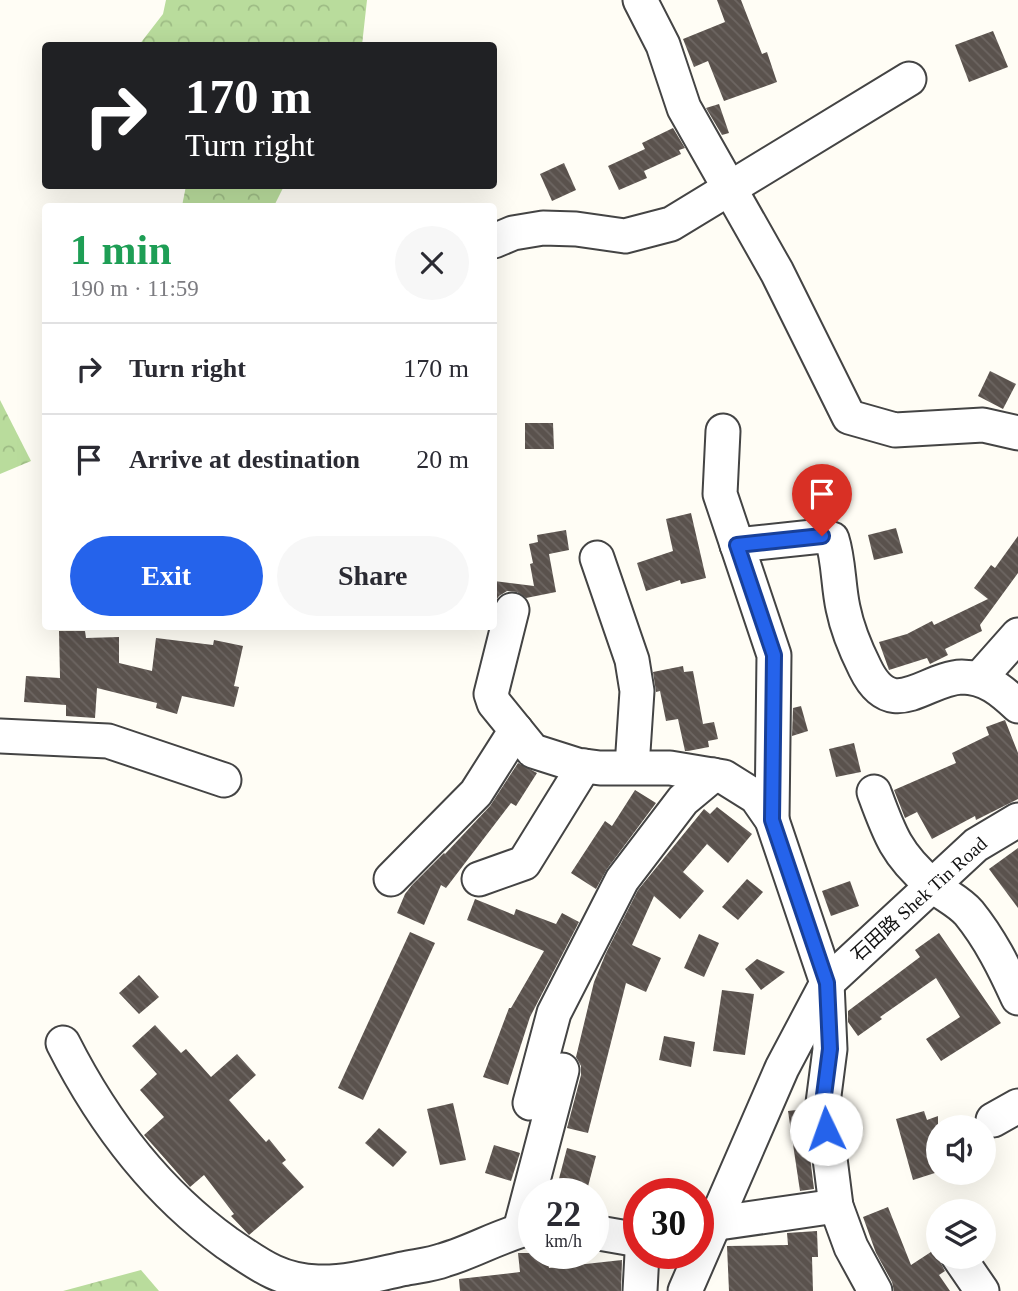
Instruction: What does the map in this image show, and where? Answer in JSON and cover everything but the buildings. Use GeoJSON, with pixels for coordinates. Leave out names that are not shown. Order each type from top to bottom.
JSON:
{"type":"FeatureCollection","features":[{"type":"Feature","properties":{"kind":"street"},"geometry":{"type":"LineString","coordinates":[[639,0],[663,45],[684,108],[777,272],[849,417],[895,430],[983,425],[1018,433]]}},
{"type":"Feature","properties":{"kind":"street"},"geometry":{"type":"LineString","coordinates":[[497,240],[513,233],[543,228],[576,229],[617,236],[644,233],[671,224],[909,79]]}},
{"type":"Feature","properties":{"kind":"street"},"geometry":{"type":"LineString","coordinates":[[723,431],[720,494],[774,655],[772,820]]}},
{"type":"Feature","properties":{"kind":"street"},"geometry":{"type":"LineString","coordinates":[[737,545],[822,536],[832,539],[843,609],[854,642],[872,681],[888,694],[908,695],[953,678],[978,679],[991,684],[1018,706]]}},
{"type":"Feature","properties":{"kind":"street"},"geometry":{"type":"LineString","coordinates":[[597,558],[632,660],[637,691],[632,767]]}},
{"type":"Feature","properties":{"kind":"street"},"geometry":{"type":"LineString","coordinates":[[512,610],[491,694],[494,703],[533,751],[584,766],[670,768],[713,775],[734,782],[756,797],[772,820],[827,983],[830,1049],[823,1103],[836,1206],[851,1247],[875,1291]]}},
{"type":"Feature","properties":{"kind":"street"},"geometry":{"type":"LineString","coordinates":[[978,679],[1018,635]]}},
{"type":"Feature","properties":{"kind":"street"},"geometry":{"type":"LineString","coordinates":[[391,879],[476,793],[516,730]]}},
{"type":"Feature","properties":{"kind":"street"},"geometry":{"type":"LineString","coordinates":[[0,736],[108,741],[224,780]]}},
{"type":"Feature","properties":{"kind":"street"},"geometry":{"type":"LineString","coordinates":[[479,879],[524,863],[584,766]]}},
{"type":"Feature","properties":{"kind":"street"},"geometry":{"type":"LineString","coordinates":[[530,1103],[554,1013],[622,880],[683,800],[713,775]]}},
{"type":"Feature","properties":{"kind":"street"},"geometry":{"type":"LineString","coordinates":[[874,792],[889,831],[904,858],[931,884],[966,910],[992,944],[1018,998]]}},
{"type":"Feature","properties":{"kind":"street","name":"石田路 Shek Tin Road"},"geometry":{"type":"LineString","coordinates":[[714,1208],[827,983],[976,845],[1018,820]]}},
{"type":"Feature","properties":{"kind":"street"},"geometry":{"type":"LineString","coordinates":[[539,1178],[574,1026]]}},
{"type":"Feature","properties":{"kind":"street"},"geometry":{"type":"LineString","coordinates":[[63,1043],[102,1113],[152,1177],[180,1205],[243,1254],[264,1269],[282,1277],[318,1282],[355,1279],[443,1261],[518,1232]]}},
{"type":"Feature","properties":{"kind":"street"},"geometry":{"type":"LineString","coordinates":[[714,1223],[836,1206]]}},
{"type":"Feature","properties":{"kind":"street"},"geometry":{"type":"LineString","coordinates":[[640,1291],[641,1269]]}},
{"type":"Feature","properties":{"kind":"street","name":"石田路 Shek Tin Road"},"geometry":{"type":"LineString","coordinates":[[685,1291],[692,1269]]}},
{"type":"Feature","properties":{"kind":"street"},"geometry":{"type":"LineString","coordinates":[[967,1269],[982,1291]]}},
{"type":"Feature","properties":{"kind":"green space"},"geometry":{"type":"Polygon","coordinates":[[[166,0],[367,0],[362,42],[141,42],[163,14],[166,0]]]}},
{"type":"Feature","properties":{"kind":"green space"},"geometry":{"type":"Polygon","coordinates":[[[185,189],[282,189],[276,203],[183,203],[185,189]]]}},
{"type":"Feature","properties":{"kind":"green space"},"geometry":{"type":"Polygon","coordinates":[[[0,400],[31,461],[0,474],[0,400]]]}},
{"type":"Feature","properties":{"kind":"green space"},"geometry":{"type":"Polygon","coordinates":[[[141,1270],[159,1291],[63,1291],[141,1270]]]}},
{"type":"Feature","properties":{"kind":"route"},"geometry":{"type":"LineString","coordinates":[[822,536],[737,545],[774,655],[772,820],[827,983],[830,1049],[823,1103],[826,1129]]}}]}
